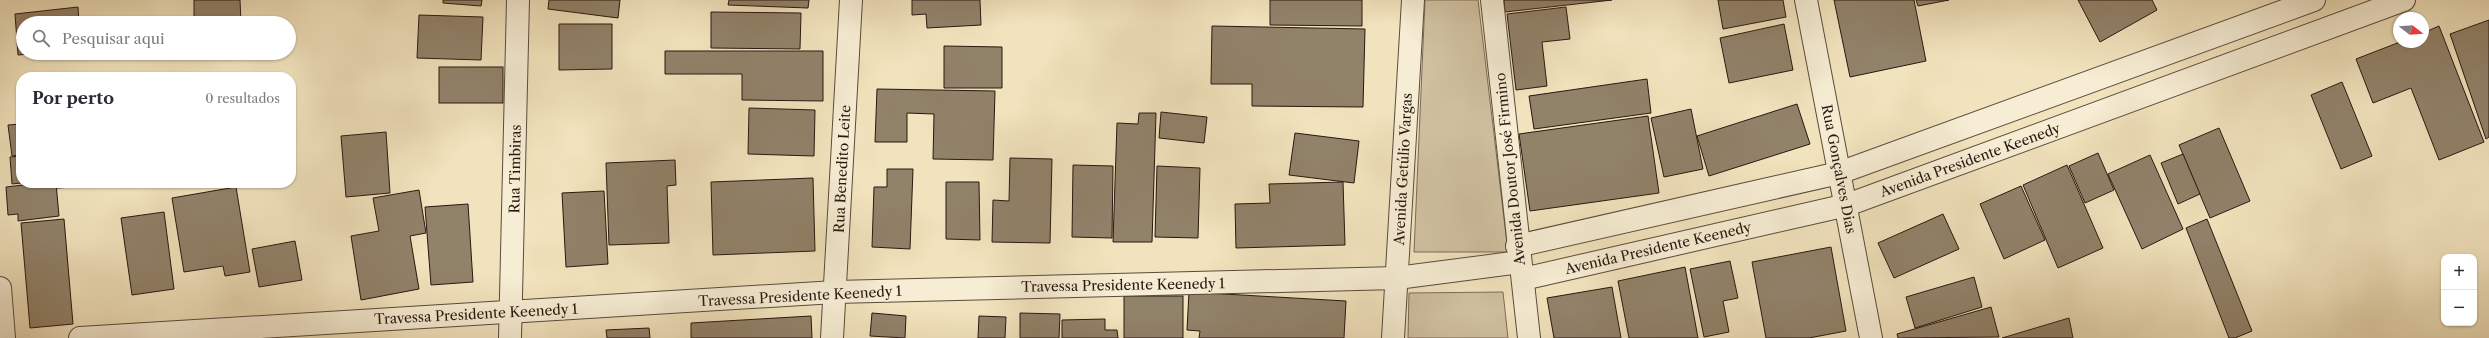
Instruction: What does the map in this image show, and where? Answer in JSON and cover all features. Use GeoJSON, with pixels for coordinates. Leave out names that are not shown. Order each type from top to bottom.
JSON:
{"type":"FeatureCollection","features":[{"type":"Feature","properties":{"kind":"street","name":"Rua Timbiras"},"geometry":{"type":"LineString","coordinates":[[510,338],[512,312],[518,0]]}},
{"type":"Feature","properties":{"kind":"street","name":"Rua Benedito Leite"},"geometry":{"type":"LineString","coordinates":[[832,338],[851,0]]}},
{"type":"Feature","properties":{"kind":"street","name":"Avenida Getúlio Vargas"},"geometry":{"type":"LineString","coordinates":[[1392,338],[1412,0]]}},
{"type":"Feature","properties":{"kind":"street","name":"Avenida Doutor José Firmino"},"geometry":{"type":"LineString","coordinates":[[1492,0],[1529,338]]}},
{"type":"Feature","properties":{"kind":"street","name":"Rua Gonçalves Dias"},"geometry":{"type":"LineString","coordinates":[[1806,0],[1839,174],[1847,205],[1871,338]]}},
{"type":"Feature","properties":{"kind":"street"},"geometry":{"type":"LineString","coordinates":[[1520,262],[1839,174],[2314,0]]}},
{"type":"Feature","properties":{"kind":"street","name":"Avenida Presidente Keenedy"},"geometry":{"type":"LineString","coordinates":[[1520,262],[1847,205],[2404,0]]}},
{"type":"Feature","properties":{"kind":"street","name":"Travessa Presidente Keenedy 1"},"geometry":{"type":"LineString","coordinates":[[80,338],[835,292],[1396,278],[1520,262]]}},
{"type":"Feature","properties":{"kind":"street"},"geometry":{"type":"LineString","coordinates":[[0,288],[4,338]]}},
{"type":"Feature","properties":{"kind":"shaded area"},"geometry":{"type":"Polygon","coordinates":[[[1425,0],[1478,0],[1508,252],[1414,252],[1425,0]]]}},
{"type":"Feature","properties":{"kind":"shaded area"},"geometry":{"type":"Polygon","coordinates":[[[1503,292],[1508,338],[1408,338],[1409,293],[1503,292]]]}},
{"type":"Feature","properties":{"kind":"building"},"geometry":{"type":"Polygon","coordinates":[[[194,0],[240,0],[241,16],[194,16],[194,0]]]}},
{"type":"Feature","properties":{"kind":"building"},"geometry":{"type":"Polygon","coordinates":[[[443,0],[482,0],[481,6],[443,3],[443,0]]]}},
{"type":"Feature","properties":{"kind":"building"},"geometry":{"type":"Polygon","coordinates":[[[549,0],[620,0],[618,18],[548,9],[549,0]]]}},
{"type":"Feature","properties":{"kind":"building"},"geometry":{"type":"Polygon","coordinates":[[[729,0],[809,0],[808,8],[728,5],[729,0]]]}},
{"type":"Feature","properties":{"kind":"building"},"geometry":{"type":"Polygon","coordinates":[[[912,0],[980,0],[981,25],[927,28],[926,14],[912,15],[912,0]]]}},
{"type":"Feature","properties":{"kind":"building"},"geometry":{"type":"Polygon","coordinates":[[[1270,0],[1362,0],[1362,26],[1270,25],[1270,0]]]}},
{"type":"Feature","properties":{"kind":"building"},"geometry":{"type":"Polygon","coordinates":[[[1504,0],[1612,0],[1505,12],[1504,0]]]}},
{"type":"Feature","properties":{"kind":"building"},"geometry":{"type":"Polygon","coordinates":[[[1718,0],[1783,0],[1786,17],[1723,29],[1718,0]]]}},
{"type":"Feature","properties":{"kind":"building"},"geometry":{"type":"Polygon","coordinates":[[[1834,0],[1914,0],[1926,61],[1850,77],[1834,0]]]}},
{"type":"Feature","properties":{"kind":"building"},"geometry":{"type":"Polygon","coordinates":[[[1916,0],[1949,0],[1918,6],[1916,0]]]}},
{"type":"Feature","properties":{"kind":"building"},"geometry":{"type":"Polygon","coordinates":[[[2078,0],[2152,0],[2157,10],[2100,42],[2078,0]]]}},
{"type":"Feature","properties":{"kind":"building"},"geometry":{"type":"Polygon","coordinates":[[[78,7],[79,16],[16,16],[16,28],[15,14],[78,7]]]}},
{"type":"Feature","properties":{"kind":"building"},"geometry":{"type":"Polygon","coordinates":[[[1566,7],[1570,39],[1542,42],[1547,86],[1516,90],[1507,14],[1566,7]]]}},
{"type":"Feature","properties":{"kind":"building"},"geometry":{"type":"Polygon","coordinates":[[[711,12],[801,13],[800,49],[711,48],[711,12]]]}},
{"type":"Feature","properties":{"kind":"building"},"geometry":{"type":"Polygon","coordinates":[[[419,15],[483,17],[481,60],[417,58],[419,15]]]}},
{"type":"Feature","properties":{"kind":"building"},"geometry":{"type":"Polygon","coordinates":[[[2489,20],[2489,137],[2486,139],[2450,34],[2489,20]]]}},
{"type":"Feature","properties":{"kind":"building"},"geometry":{"type":"Polygon","coordinates":[[[559,24],[612,24],[612,69],[559,70],[559,24]]]}},
{"type":"Feature","properties":{"kind":"building"},"geometry":{"type":"Polygon","coordinates":[[[1784,24],[1793,70],[1729,83],[1720,38],[1784,24]]]}},
{"type":"Feature","properties":{"kind":"building"},"geometry":{"type":"Polygon","coordinates":[[[1212,26],[1365,29],[1363,107],[1252,106],[1252,84],[1211,84],[1212,26]]]}},
{"type":"Feature","properties":{"kind":"building"},"geometry":{"type":"Polygon","coordinates":[[[2439,26],[2484,142],[2439,160],[2411,88],[2373,103],[2356,59],[2393,45],[2393,48],[2429,48],[2429,30],[2439,26]]]}},
{"type":"Feature","properties":{"kind":"building"},"geometry":{"type":"Polygon","coordinates":[[[944,46],[1002,47],[1002,88],[944,88],[944,46]]]}},
{"type":"Feature","properties":{"kind":"building"},"geometry":{"type":"Polygon","coordinates":[[[665,51],[823,51],[823,101],[742,100],[742,74],[665,74],[665,51]]]}},
{"type":"Feature","properties":{"kind":"building"},"geometry":{"type":"Polygon","coordinates":[[[439,67],[503,67],[503,103],[439,103],[439,67]]]}},
{"type":"Feature","properties":{"kind":"building"},"geometry":{"type":"Polygon","coordinates":[[[1647,79],[1651,113],[1534,129],[1529,96],[1647,79]]]}},
{"type":"Feature","properties":{"kind":"building"},"geometry":{"type":"Polygon","coordinates":[[[2342,82],[2372,156],[2341,169],[2311,95],[2342,82]]]}},
{"type":"Feature","properties":{"kind":"building"},"geometry":{"type":"Polygon","coordinates":[[[877,89],[995,91],[993,160],[933,159],[934,114],[907,113],[907,142],[875,142],[877,89]]]}},
{"type":"Feature","properties":{"kind":"building"},"geometry":{"type":"Polygon","coordinates":[[[1797,104],[1810,144],[1709,176],[1697,136],[1797,104]]]}},
{"type":"Feature","properties":{"kind":"building"},"geometry":{"type":"Polygon","coordinates":[[[749,108],[815,110],[814,156],[748,154],[749,108]]]}},
{"type":"Feature","properties":{"kind":"building"},"geometry":{"type":"Polygon","coordinates":[[[1691,109],[1703,169],[1664,177],[1651,118],[1691,109]]]}},
{"type":"Feature","properties":{"kind":"building"},"geometry":{"type":"Polygon","coordinates":[[[1161,112],[1207,117],[1204,143],[1159,138],[1161,112]]]}},
{"type":"Feature","properties":{"kind":"building"},"geometry":{"type":"Polygon","coordinates":[[[1139,113],[1156,113],[1152,242],[1113,242],[1117,123],[1138,124],[1139,113]]]}},
{"type":"Feature","properties":{"kind":"building"},"geometry":{"type":"Polygon","coordinates":[[[1648,116],[1659,193],[1530,211],[1519,134],[1648,116]]]}},
{"type":"Feature","properties":{"kind":"building"},"geometry":{"type":"Polygon","coordinates":[[[16,124],[16,156],[12,156],[8,125],[16,124]]]}},
{"type":"Feature","properties":{"kind":"building"},"geometry":{"type":"Polygon","coordinates":[[[2219,128],[2250,201],[2210,218],[2179,145],[2219,128]]]}},
{"type":"Feature","properties":{"kind":"building"},"geometry":{"type":"Polygon","coordinates":[[[386,132],[390,193],[346,197],[341,136],[386,132]]]}},
{"type":"Feature","properties":{"kind":"building"},"geometry":{"type":"Polygon","coordinates":[[[1295,133],[1359,141],[1354,183],[1289,175],[1295,133]]]}},
{"type":"Feature","properties":{"kind":"building"},"geometry":{"type":"Polygon","coordinates":[[[2098,153],[2114,190],[2085,203],[2069,166],[2098,153]]]}},
{"type":"Feature","properties":{"kind":"building"},"geometry":{"type":"Polygon","coordinates":[[[2183,154],[2200,194],[2178,204],[2161,163],[2183,154]]]}},
{"type":"Feature","properties":{"kind":"building"},"geometry":{"type":"Polygon","coordinates":[[[2150,155],[2183,229],[2142,249],[2108,174],[2150,155]]]}},
{"type":"Feature","properties":{"kind":"building"},"geometry":{"type":"Polygon","coordinates":[[[16,156],[16,184],[12,184],[10,157],[16,156]]]}},
{"type":"Feature","properties":{"kind":"building"},"geometry":{"type":"Polygon","coordinates":[[[1010,158],[1052,159],[1050,243],[992,242],[993,200],[1009,201],[1010,158]]]}},
{"type":"Feature","properties":{"kind":"building"},"geometry":{"type":"Polygon","coordinates":[[[675,160],[676,185],[667,186],[669,243],[609,245],[606,163],[675,160]]]}},
{"type":"Feature","properties":{"kind":"building"},"geometry":{"type":"Polygon","coordinates":[[[1073,165],[1113,166],[1112,238],[1072,237],[1073,165]]]}},
{"type":"Feature","properties":{"kind":"building"},"geometry":{"type":"Polygon","coordinates":[[[2067,165],[2103,248],[2058,268],[2023,185],[2067,165]]]}},
{"type":"Feature","properties":{"kind":"building"},"geometry":{"type":"Polygon","coordinates":[[[1157,166],[1200,168],[1198,238],[1155,237],[1157,166]]]}},
{"type":"Feature","properties":{"kind":"building"},"geometry":{"type":"Polygon","coordinates":[[[887,169],[913,169],[910,249],[872,247],[874,187],[887,187],[887,169]]]}},
{"type":"Feature","properties":{"kind":"building"},"geometry":{"type":"Polygon","coordinates":[[[813,178],[815,251],[713,255],[711,182],[813,178]]]}},
{"type":"Feature","properties":{"kind":"building"},"geometry":{"type":"Polygon","coordinates":[[[946,182],[979,182],[980,240],[946,239],[946,182]]]}},
{"type":"Feature","properties":{"kind":"building"},"geometry":{"type":"Polygon","coordinates":[[[1343,182],[1345,245],[1236,248],[1235,204],[1270,203],[1269,184],[1343,182]]]}},
{"type":"Feature","properties":{"kind":"building"},"geometry":{"type":"Polygon","coordinates":[[[16,186],[16,188],[56,188],[59,216],[18,221],[18,214],[8,215],[6,187],[16,186]]]}},
{"type":"Feature","properties":{"kind":"building"},"geometry":{"type":"Polygon","coordinates":[[[2021,186],[2045,240],[2004,259],[1980,204],[2021,186]]]}},
{"type":"Feature","properties":{"kind":"building"},"geometry":{"type":"Polygon","coordinates":[[[236,188],[250,272],[225,276],[223,266],[184,272],[172,198],[236,188]]]}},
{"type":"Feature","properties":{"kind":"building"},"geometry":{"type":"Polygon","coordinates":[[[419,190],[426,233],[410,236],[419,289],[361,300],[351,236],[379,231],[373,198],[419,190]]]}},
{"type":"Feature","properties":{"kind":"building"},"geometry":{"type":"Polygon","coordinates":[[[604,191],[608,264],[566,267],[562,193],[604,191]]]}},
{"type":"Feature","properties":{"kind":"building"},"geometry":{"type":"Polygon","coordinates":[[[468,204],[473,282],[431,285],[425,207],[468,204]]]}},
{"type":"Feature","properties":{"kind":"building"},"geometry":{"type":"Polygon","coordinates":[[[164,212],[174,289],[132,295],[121,218],[164,212]]]}},
{"type":"Feature","properties":{"kind":"building"},"geometry":{"type":"Polygon","coordinates":[[[1943,214],[1959,249],[1894,278],[1878,243],[1943,214]]]}},
{"type":"Feature","properties":{"kind":"building"},"geometry":{"type":"Polygon","coordinates":[[[64,219],[73,324],[30,328],[21,223],[64,219]]]}},
{"type":"Feature","properties":{"kind":"building"},"geometry":{"type":"Polygon","coordinates":[[[2207,219],[2252,331],[2235,338],[2229,338],[2186,228],[2207,219]]]}},
{"type":"Feature","properties":{"kind":"building"},"geometry":{"type":"Polygon","coordinates":[[[295,241],[302,280],[259,287],[252,249],[295,241]]]}},
{"type":"Feature","properties":{"kind":"building"},"geometry":{"type":"Polygon","coordinates":[[[1831,247],[1846,331],[1809,338],[1766,338],[1752,262],[1831,247]]]}},
{"type":"Feature","properties":{"kind":"building"},"geometry":{"type":"Polygon","coordinates":[[[1730,261],[1738,298],[1723,301],[1729,332],[1704,337],[1690,269],[1730,261]]]}},
{"type":"Feature","properties":{"kind":"building"},"geometry":{"type":"Polygon","coordinates":[[[1685,267],[1698,338],[1629,338],[1618,281],[1685,267]]]}},
{"type":"Feature","properties":{"kind":"building"},"geometry":{"type":"Polygon","coordinates":[[[1974,277],[1982,307],[1915,328],[1906,297],[1974,277]]]}},
{"type":"Feature","properties":{"kind":"building"},"geometry":{"type":"Polygon","coordinates":[[[1612,287],[1621,338],[1554,338],[1547,298],[1612,287]]]}},
{"type":"Feature","properties":{"kind":"building"},"geometry":{"type":"Polygon","coordinates":[[[1189,292],[1346,301],[1344,338],[1199,338],[1200,331],[1187,330],[1189,292]]]}},
{"type":"Feature","properties":{"kind":"building"},"geometry":{"type":"Polygon","coordinates":[[[1124,296],[1183,296],[1183,338],[1124,338],[1124,296]]]}},
{"type":"Feature","properties":{"kind":"building"},"geometry":{"type":"Polygon","coordinates":[[[1991,307],[1999,337],[1898,338],[1897,334],[1991,307]]]}},
{"type":"Feature","properties":{"kind":"building"},"geometry":{"type":"Polygon","coordinates":[[[872,313],[906,316],[905,338],[870,336],[872,313]]]}},
{"type":"Feature","properties":{"kind":"building"},"geometry":{"type":"Polygon","coordinates":[[[1020,313],[1060,314],[1059,338],[1020,338],[1020,313]]]}},
{"type":"Feature","properties":{"kind":"building"},"geometry":{"type":"Polygon","coordinates":[[[811,316],[812,338],[691,338],[691,323],[811,316]]]}},
{"type":"Feature","properties":{"kind":"building"},"geometry":{"type":"Polygon","coordinates":[[[979,316],[1006,317],[1005,338],[978,338],[979,316]]]}},
{"type":"Feature","properties":{"kind":"building"},"geometry":{"type":"Polygon","coordinates":[[[2069,318],[2073,338],[2002,338],[2069,318]]]}},
{"type":"Feature","properties":{"kind":"building"},"geometry":{"type":"Polygon","coordinates":[[[1105,319],[1105,330],[1117,330],[1118,338],[1062,338],[1062,320],[1105,319]]]}},
{"type":"Feature","properties":{"kind":"building"},"geometry":{"type":"Polygon","coordinates":[[[649,328],[650,338],[607,338],[606,330],[649,328]]]}}]}
